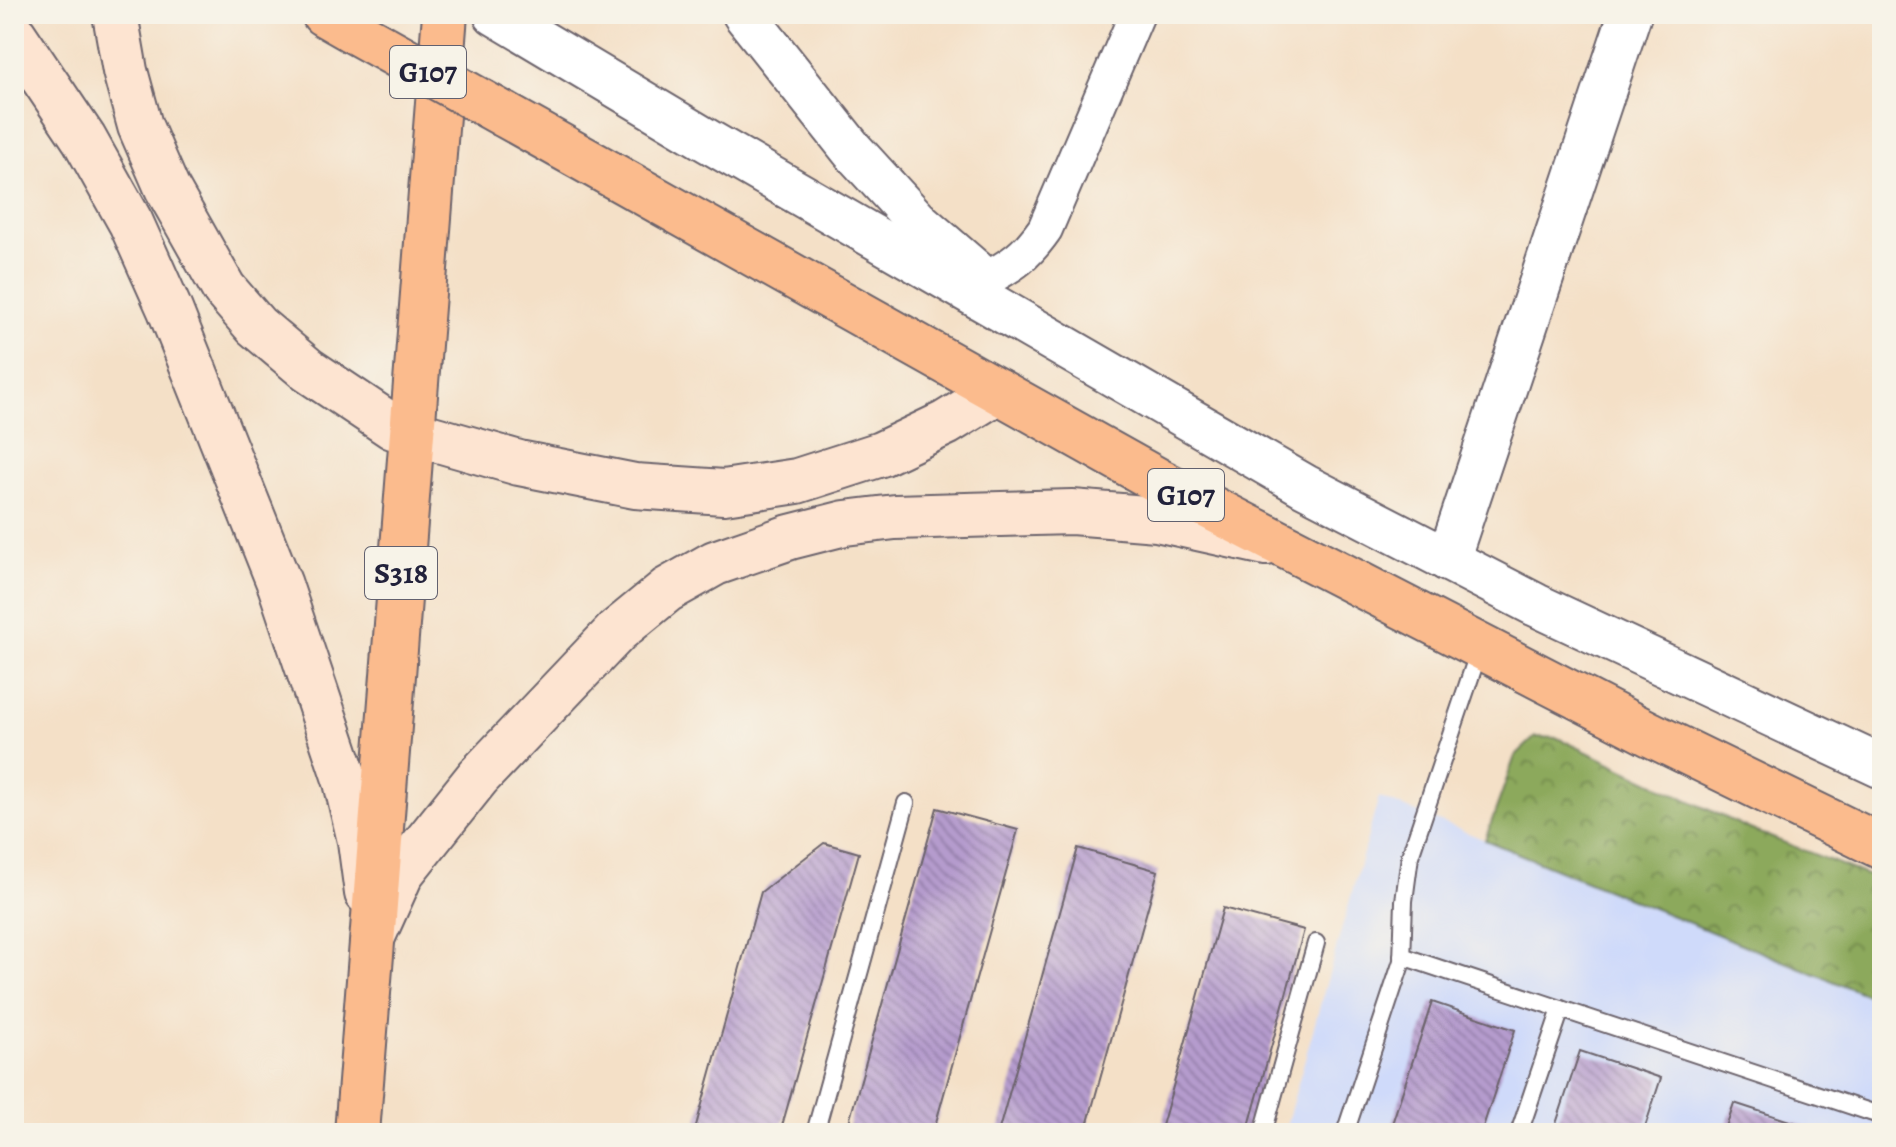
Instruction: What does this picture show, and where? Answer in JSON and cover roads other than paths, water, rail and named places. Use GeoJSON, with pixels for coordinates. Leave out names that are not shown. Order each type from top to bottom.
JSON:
{"type":"FeatureCollection","features":[{"type":"Feature","properties":{"kind":"main road"},"geometry":{"type":"LineString","coordinates":[[115,14],[125,71],[140,126],[167,188],[224,289],[256,326],[308,370],[393,427],[519,463],[635,486],[724,492],[797,481],[881,454],[946,423],[998,391]]}},
{"type":"Feature","properties":{"kind":"main road","name":"S318"},"geometry":{"type":"LineString","coordinates":[[357,1133],[445,14]]}},
{"type":"Feature","properties":{"kind":"main road","name":"G107"},"geometry":{"type":"LineString","coordinates":[[338,22],[1157,480],[1650,734],[1882,847]]}},
{"type":"Feature","properties":{"kind":"main road"},"geometry":{"type":"LineString","coordinates":[[14,35],[84,139],[131,223],[170,310],[280,585],[346,782],[360,841],[373,936]]}},
{"type":"Feature","properties":{"kind":"main road"},"geometry":{"type":"LineString","coordinates":[[373,936],[402,872],[478,777],[617,631],[667,590],[715,563],[790,537],[845,523],[895,517],[1012,513],[1072,512],[1157,519],[1291,548]]}},
{"type":"Feature","properties":{"kind":"street"},"geometry":{"type":"LineString","coordinates":[[495,14],[1305,486],[1536,605],[1882,767]]}},
{"type":"Feature","properties":{"kind":"street"},"geometry":{"type":"LineString","coordinates":[[744,14],[795,81],[917,221],[1053,340]]}},
{"type":"Feature","properties":{"kind":"street"},"geometry":{"type":"LineString","coordinates":[[984,280],[1016,263],[1032,248],[1045,229],[1137,14]]}},
{"type":"Feature","properties":{"kind":"street"},"geometry":{"type":"LineString","coordinates":[[1448,560],[1630,14]]}},
{"type":"Feature","properties":{"kind":"lane"},"geometry":{"type":"LineString","coordinates":[[1345,1133],[1402,956],[1410,856],[1480,646]]}},
{"type":"Feature","properties":{"kind":"lane"},"geometry":{"type":"LineString","coordinates":[[815,1133],[906,803]]}},
{"type":"Feature","properties":{"kind":"lane"},"geometry":{"type":"LineString","coordinates":[[1263,1133],[1316,943]]}},
{"type":"Feature","properties":{"kind":"lane"},"geometry":{"type":"LineString","coordinates":[[1402,956],[1882,1116]]}},
{"type":"Feature","properties":{"kind":"lane"},"geometry":{"type":"LineString","coordinates":[[1519,1133],[1561,1009]]}}]}
